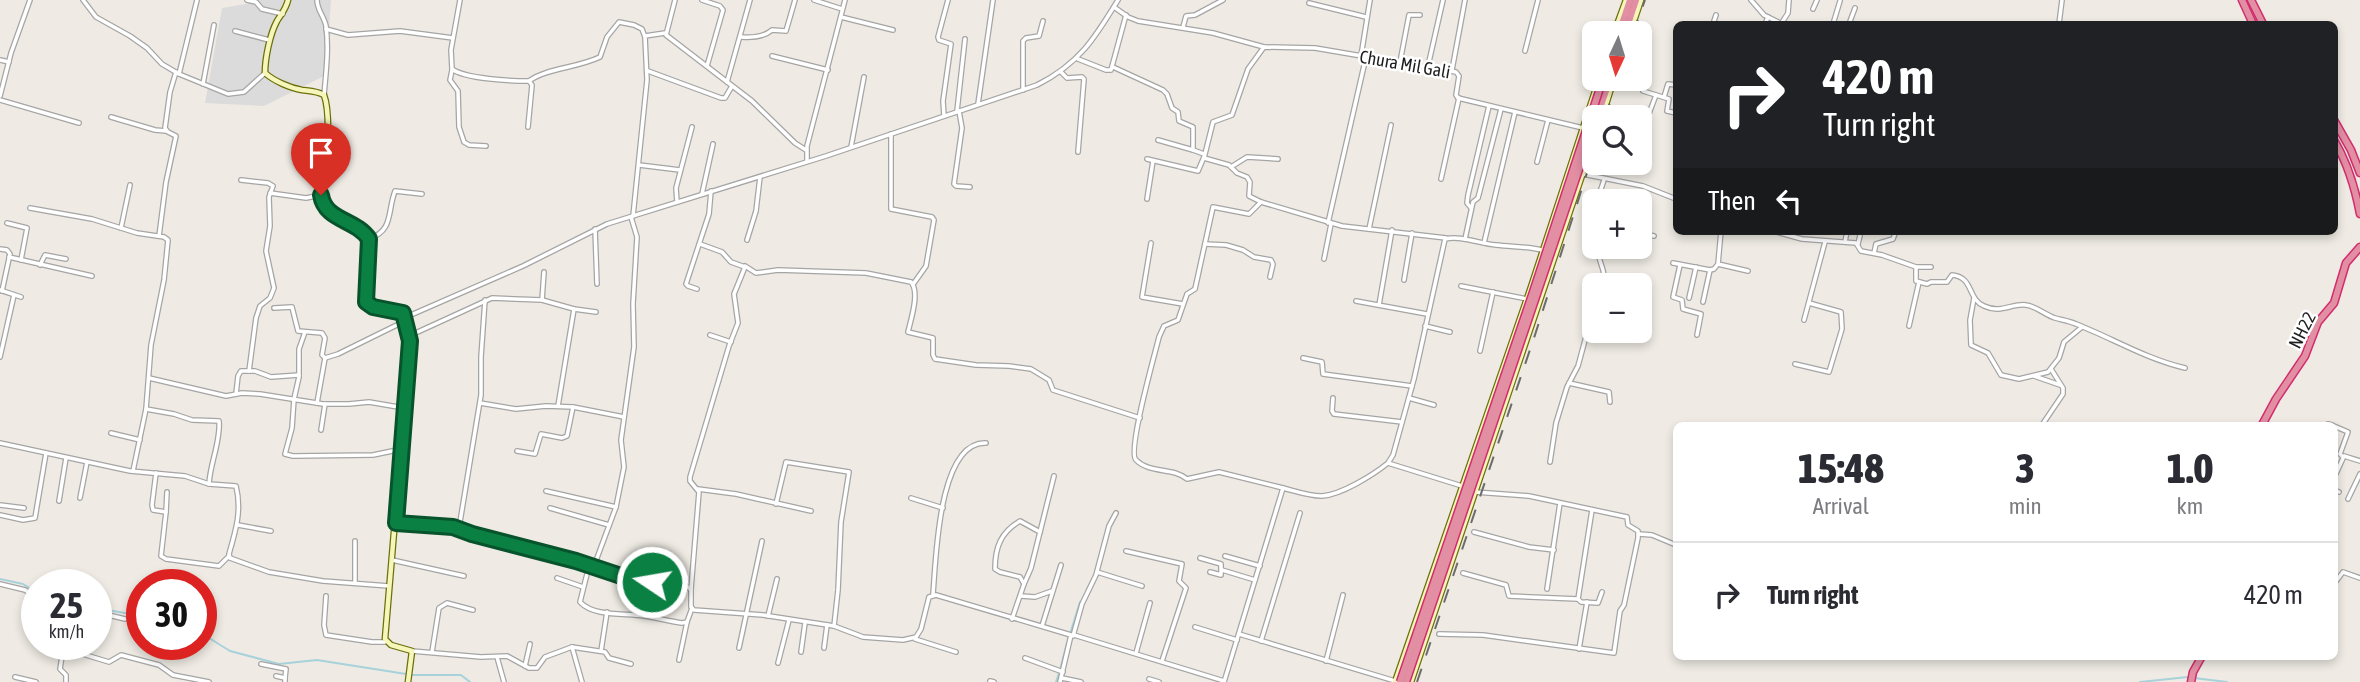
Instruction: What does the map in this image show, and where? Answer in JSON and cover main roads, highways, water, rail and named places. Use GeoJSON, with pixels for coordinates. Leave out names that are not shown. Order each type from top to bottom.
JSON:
{"type":"FeatureCollection","features":[{"type":"Feature","properties":{"kind":"highway"},"geometry":{"type":"LineString","coordinates":[[1620,21],[1628,0]]}},
{"type":"Feature","properties":{"kind":"highway"},"geometry":{"type":"LineString","coordinates":[[1631,21],[1638,0]]}},
{"type":"Feature","properties":{"kind":"highway"},"geometry":{"type":"LineString","coordinates":[[2242,0],[2252,21]]}},
{"type":"Feature","properties":{"kind":"highway"},"geometry":{"type":"LineString","coordinates":[[2251,0],[2262,21]]}},
{"type":"Feature","properties":{"kind":"highway"},"geometry":{"type":"LineString","coordinates":[[1397,682],[1533,292],[1597,91]]}},
{"type":"Feature","properties":{"kind":"highway"},"geometry":{"type":"LineString","coordinates":[[2338,127],[2360,173]]}},
{"type":"Feature","properties":{"kind":"highway"},"geometry":{"type":"LineString","coordinates":[[2338,147],[2352,178],[2360,214]]}},
{"type":"Feature","properties":{"kind":"highway"},"geometry":{"type":"LineString","coordinates":[[1408,682],[1582,161]]}},
{"type":"Feature","properties":{"kind":"highway","name":"NH22"},"geometry":{"type":"LineString","coordinates":[[2264,422],[2305,356],[2318,322],[2334,303],[2346,263],[2360,247]]}},
{"type":"Feature","properties":{"kind":"highway"},"geometry":{"type":"LineString","coordinates":[[2192,682],[2193,672],[2200,660]]}},
{"type":"Feature","properties":{"kind":"waterway"},"geometry":{"type":"LineString","coordinates":[[0,579],[21,584]]}},
{"type":"Feature","properties":{"kind":"waterway"},"geometry":{"type":"LineString","coordinates":[[1070,634],[1080,602]]}},
{"type":"Feature","properties":{"kind":"waterway"},"geometry":{"type":"LineString","coordinates":[[112,611],[126,613]]}},
{"type":"Feature","properties":{"kind":"waterway"},"geometry":{"type":"LineString","coordinates":[[217,643],[230,651],[279,664],[317,660],[406,674]]}},
{"type":"Feature","properties":{"kind":"waterway"},"geometry":{"type":"LineString","coordinates":[[1060,670],[1067,643]]}},
{"type":"Feature","properties":{"kind":"waterway"},"geometry":{"type":"LineString","coordinates":[[1056,682],[1059,673]]}},
{"type":"Feature","properties":{"kind":"waterway"},"geometry":{"type":"LineString","coordinates":[[411,675],[461,675],[470,682]]}},
{"type":"Feature","properties":{"kind":"waterway"},"geometry":{"type":"LineString","coordinates":[[2140,682],[2188,677]]}},
{"type":"Feature","properties":{"kind":"waterway"},"geometry":{"type":"LineString","coordinates":[[2194,678],[2227,682]]}},
{"type":"Feature","properties":{"kind":"railway"},"geometry":{"type":"LineString","coordinates":[[1637,21],[1645,0]]}},
{"type":"Feature","properties":{"kind":"railway"},"geometry":{"type":"LineString","coordinates":[[1609,105],[1614,91]]}},
{"type":"Feature","properties":{"kind":"railway"},"geometry":{"type":"LineString","coordinates":[[1417,682],[1586,175]]}}]}
